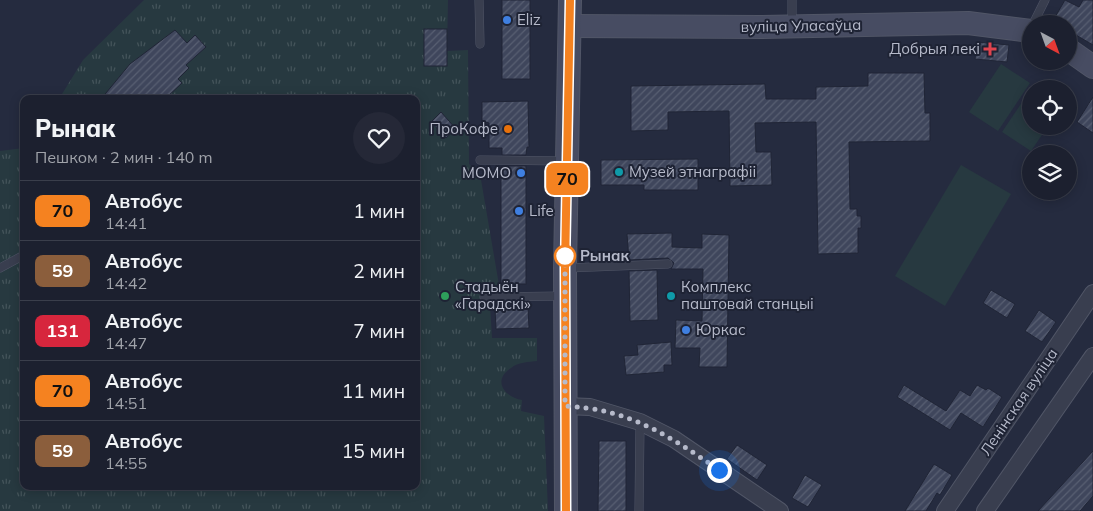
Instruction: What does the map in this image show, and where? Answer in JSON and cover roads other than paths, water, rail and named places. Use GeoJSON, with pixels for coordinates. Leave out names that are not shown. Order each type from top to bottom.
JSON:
{"type":"FeatureCollection","features":[{"type":"Feature","properties":{"kind":"main road"},"geometry":{"type":"LineString","coordinates":[[566,511],[565,268],[570,0]]}},
{"type":"Feature","properties":{"kind":"main road","name":"вуліца Уласаўца"},"geometry":{"type":"LineString","coordinates":[[570,26],[792,26],[968,23],[1022,27]]}},
{"type":"Feature","properties":{"kind":"main road"},"geometry":{"type":"LineString","coordinates":[[1078,56],[1093,67]]}},
{"type":"Feature","properties":{"kind":"street","name":"Ленінская вуліца"},"geometry":{"type":"LineString","coordinates":[[946,511],[1093,293]]}},
{"type":"Feature","properties":{"kind":"street"},"geometry":{"type":"LineString","coordinates":[[985,511],[1093,356]]}},
{"type":"Feature","properties":{"kind":"street"},"geometry":{"type":"LineString","coordinates":[[565,406],[590,407],[640,422],[674,439],[780,511]]}},
{"type":"Feature","properties":{"kind":"lane"},"geometry":{"type":"LineString","coordinates":[[479,0],[480,44]]}},
{"type":"Feature","properties":{"kind":"lane"},"geometry":{"type":"LineString","coordinates":[[792,0],[792,26]]}},
{"type":"Feature","properties":{"kind":"lane"},"geometry":{"type":"LineString","coordinates":[[1038,15],[1045,0]]}},
{"type":"Feature","properties":{"kind":"lane"},"geometry":{"type":"LineString","coordinates":[[480,160],[567,161]]}},
{"type":"Feature","properties":{"kind":"lane"},"geometry":{"type":"LineString","coordinates":[[0,268],[20,257]]}},
{"type":"Feature","properties":{"kind":"lane"},"geometry":{"type":"LineString","coordinates":[[565,268],[668,264]]}},
{"type":"Feature","properties":{"kind":"lane"},"geometry":{"type":"LineString","coordinates":[[484,297],[565,296]]}},
{"type":"Feature","properties":{"kind":"lane"},"geometry":{"type":"LineString","coordinates":[[639,511],[640,422]]}},
{"type":"Feature","properties":{"kind":"place","name":"Eliz"},"geometry":{"type":"Point","coordinates":[507,20]}},
{"type":"Feature","properties":{"kind":"place","name":"Добрыя лекі"},"geometry":{"type":"Point","coordinates":[990,49]}},
{"type":"Feature","properties":{"kind":"place","name":"ПроКофе"},"geometry":{"type":"Point","coordinates":[508,129]}},
{"type":"Feature","properties":{"kind":"place","name":"Музей этнаграфіі"},"geometry":{"type":"Point","coordinates":[619,172]}},
{"type":"Feature","properties":{"kind":"place","name":"МОМО"},"geometry":{"type":"Point","coordinates":[521,173]}},
{"type":"Feature","properties":{"kind":"place","name":"Life"},"geometry":{"type":"Point","coordinates":[519,211]}},
{"type":"Feature","properties":{"kind":"place","name":"Рынак"},"geometry":{"type":"Point","coordinates":[565,256]}},
{"type":"Feature","properties":{"kind":"place","name":"Стадыён «Гарадскі»"},"geometry":{"type":"Point","coordinates":[445,296]}},
{"type":"Feature","properties":{"kind":"place","name":"Комплекс паштовай станцыі"},"geometry":{"type":"Point","coordinates":[671,296]}},
{"type":"Feature","properties":{"kind":"place","name":"Юркас"},"geometry":{"type":"Point","coordinates":[686,330]}}]}
